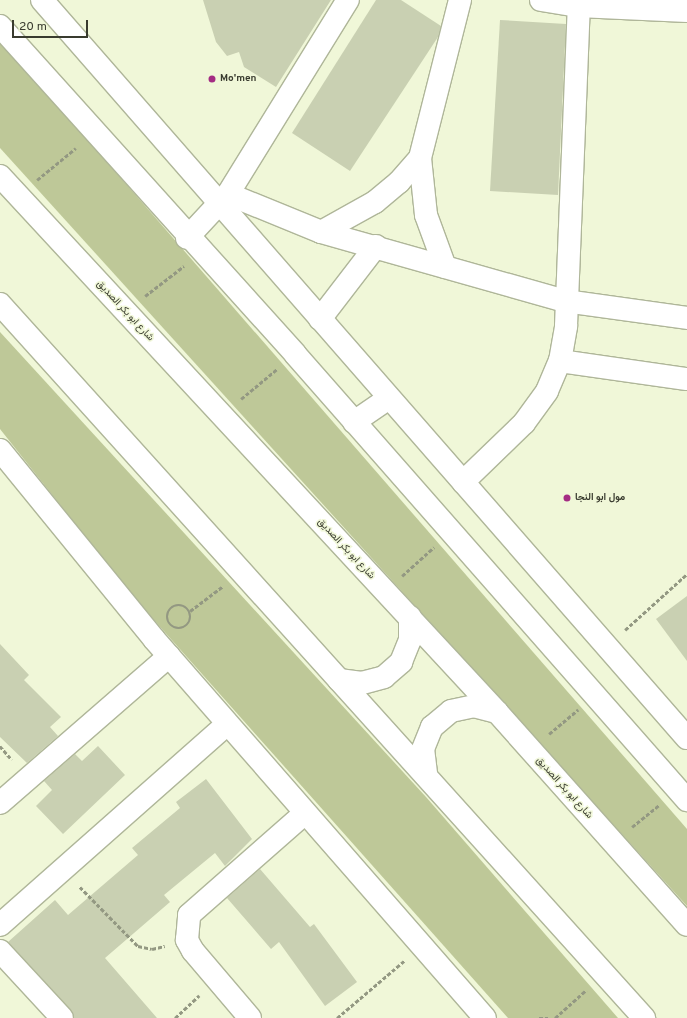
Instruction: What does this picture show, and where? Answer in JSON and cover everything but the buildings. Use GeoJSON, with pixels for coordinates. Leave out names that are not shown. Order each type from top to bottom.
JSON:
{"type":"FeatureCollection","features":[{"type":"Feature","properties":{"kind":"street"},"geometry":{"type":"LineString","coordinates":[[42,0],[224,200],[320,319],[687,738]]}},
{"type":"Feature","properties":{"kind":"street"},"geometry":{"type":"LineString","coordinates":[[194,245],[224,200],[348,0]]}},
{"type":"Feature","properties":{"kind":"street"},"geometry":{"type":"LineString","coordinates":[[445,267],[426,215],[420,158],[460,0]]}},
{"type":"Feature","properties":{"kind":"street"},"geometry":{"type":"LineString","coordinates":[[541,0],[687,11]]}},
{"type":"Feature","properties":{"kind":"street"},"geometry":{"type":"LineString","coordinates":[[463,482],[524,423],[547,391],[560,361],[566,326],[565,301],[579,3]]}},
{"type":"Feature","properties":{"kind":"street"},"geometry":{"type":"LineString","coordinates":[[0,26],[96,131],[194,245],[295,354],[450,533],[682,794]]}},
{"type":"Feature","properties":{"kind":"street"},"geometry":{"type":"LineString","coordinates":[[321,232],[375,202],[399,182],[420,158]]}},
{"type":"Feature","properties":{"kind":"street","name":"شارع ابو بكر الصديق"},"geometry":{"type":"LineString","coordinates":[[0,176],[410,617],[687,925]]}},
{"type":"Feature","properties":{"kind":"street"},"geometry":{"type":"LineString","coordinates":[[224,200],[321,232],[376,246],[565,301],[687,318]]}},
{"type":"Feature","properties":{"kind":"street"},"geometry":{"type":"LineString","coordinates":[[320,319],[376,246]]}},
{"type":"Feature","properties":{"kind":"street"},"geometry":{"type":"LineString","coordinates":[[0,304],[339,680],[426,773],[644,1018]]}},
{"type":"Feature","properties":{"kind":"street"},"geometry":{"type":"LineString","coordinates":[[560,361],[687,379]]}},
{"type":"Feature","properties":{"kind":"street"},"geometry":{"type":"LineString","coordinates":[[354,422],[389,398]]}},
{"type":"Feature","properties":{"kind":"street"},"geometry":{"type":"LineString","coordinates":[[0,450],[169,656],[227,724],[304,814],[485,1018]]}},
{"type":"Feature","properties":{"kind":"street"},"geometry":{"type":"LineString","coordinates":[[339,680],[362,683],[390,672],[401,662],[410,640],[410,617]]}},
{"type":"Feature","properties":{"kind":"street"},"geometry":{"type":"LineString","coordinates":[[0,803],[169,656]]}},
{"type":"Feature","properties":{"kind":"street"},"geometry":{"type":"LineString","coordinates":[[426,773],[423,749],[432,727],[451,711],[474,706],[497,712]]}},
{"type":"Feature","properties":{"kind":"street"},"geometry":{"type":"LineString","coordinates":[[0,925],[227,724]]}},
{"type":"Feature","properties":{"kind":"street"},"geometry":{"type":"LineString","coordinates":[[250,1018],[217,980],[187,940],[189,915],[196,905],[304,814]]}},
{"type":"Feature","properties":{"kind":"street"},"geometry":{"type":"LineString","coordinates":[[0,951],[62,1018]]}},
{"type":"Feature","properties":{"kind":"path"},"geometry":{"type":"LineString","coordinates":[[18,196],[96,131]]}},
{"type":"Feature","properties":{"kind":"path"},"geometry":{"type":"LineString","coordinates":[[125,311],[194,245]]}},
{"type":"Feature","properties":{"kind":"path"},"geometry":{"type":"LineString","coordinates":[[222,415],[295,354]]}},
{"type":"Feature","properties":{"kind":"path"},"geometry":{"type":"LineString","coordinates":[[385,591],[450,533]]}},
{"type":"Feature","properties":{"kind":"path"},"geometry":{"type":"LineString","coordinates":[[190,611],[241,572]]}},
{"type":"Feature","properties":{"kind":"path"},"geometry":{"type":"LineString","coordinates":[[606,646],[687,574]]}},
{"type":"Feature","properties":{"kind":"path"},"geometry":{"type":"LineString","coordinates":[[177,605],[190,611],[191,622],[182,630],[168,622],[168,612],[177,605]]}},
{"type":"Feature","properties":{"kind":"path"},"geometry":{"type":"LineString","coordinates":[[531,750],[594,696]]}},
{"type":"Feature","properties":{"kind":"path"},"geometry":{"type":"LineString","coordinates":[[614,843],[682,794]]}},
{"type":"Feature","properties":{"kind":"path"},"geometry":{"type":"LineString","coordinates":[[64,869],[138,946],[152,949],[187,940]]}},
{"type":"Feature","properties":{"kind":"path"},"geometry":{"type":"LineString","coordinates":[[337,1018],[421,946]]}},
{"type":"Feature","properties":{"kind":"path"},"geometry":{"type":"LineString","coordinates":[[555,1018],[605,974]]}},
{"type":"Feature","properties":{"kind":"path"},"geometry":{"type":"LineString","coordinates":[[174,1018],[217,980]]}},
{"type":"Feature","properties":{"kind":"path"},"geometry":{"type":"LineString","coordinates":[[539,1018],[548,1018]]}},
{"type":"Feature","properties":{"kind":"green space"},"geometry":{"type":"Polygon","coordinates":[[[0,39],[687,829],[687,906],[0,148],[0,39]]]}},
{"type":"Feature","properties":{"kind":"green space"},"geometry":{"type":"Polygon","coordinates":[[[0,332],[426,797],[618,1018],[508,1018],[130,593],[0,429],[0,332]]]}},
{"type":"Feature","properties":{"kind":"place","name":"Mo'men"},"geometry":{"type":"Point","coordinates":[212,79]}},
{"type":"Feature","properties":{"kind":"place","name":"مول ابو النجا"},"geometry":{"type":"Point","coordinates":[567,498]}}]}
